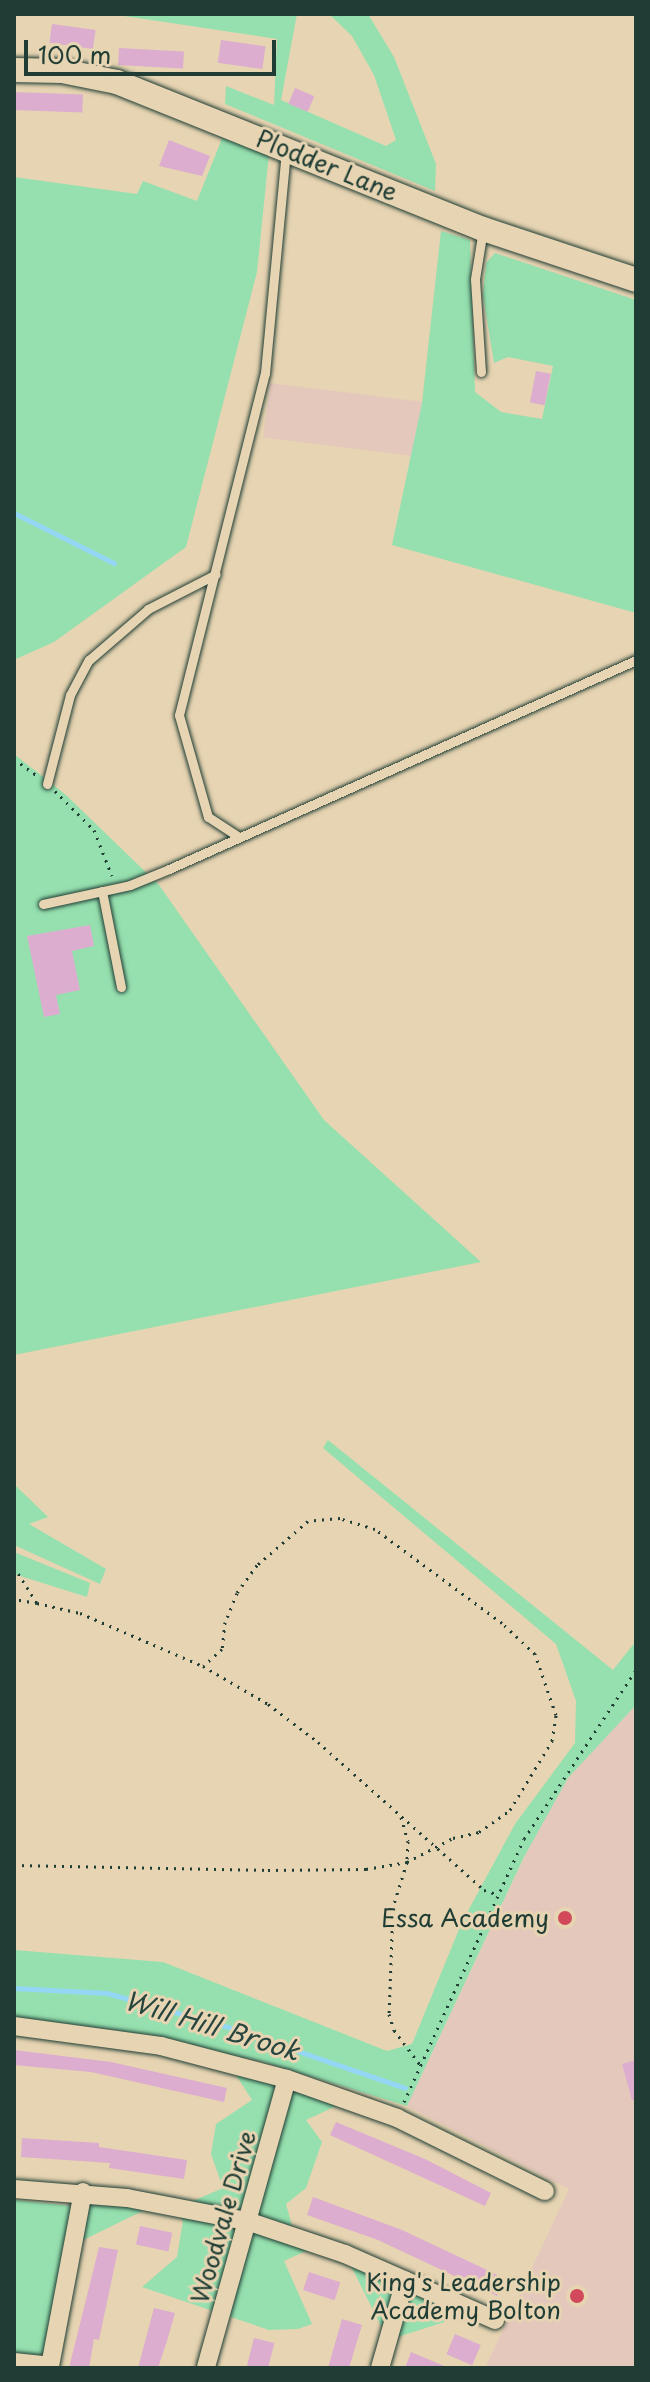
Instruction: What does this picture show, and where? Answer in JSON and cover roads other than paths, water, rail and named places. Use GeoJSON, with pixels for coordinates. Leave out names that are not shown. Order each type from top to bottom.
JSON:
{"type":"FeatureCollection","features":[{"type":"Feature","properties":{"kind":"main road","name":"Plodder Lane"},"geometry":{"type":"LineString","coordinates":[[14,70],[76,73],[117,82],[483,229],[636,280]]}},
{"type":"Feature","properties":{"kind":"street"},"geometry":{"type":"LineString","coordinates":[[14,2026],[161,2046],[287,2079],[397,2118],[545,2191]]}},
{"type":"Feature","properties":{"kind":"street","name":"Woodvale Drive"},"geometry":{"type":"LineString","coordinates":[[206,2367],[287,2079]]}},
{"type":"Feature","properties":{"kind":"street"},"geometry":{"type":"LineString","coordinates":[[14,2189],[83,2192],[247,2221],[345,2254],[495,2320]]}},
{"type":"Feature","properties":{"kind":"street"},"geometry":{"type":"LineString","coordinates":[[14,2362],[50,2366],[83,2192]]}},
{"type":"Feature","properties":{"kind":"street"},"geometry":{"type":"LineString","coordinates":[[380,2368],[405,2281]]}},
{"type":"Feature","properties":{"kind":"lane"},"geometry":{"type":"LineString","coordinates":[[239,837],[208,817],[179,715],[265,373],[287,148]]}},
{"type":"Feature","properties":{"kind":"lane"},"geometry":{"type":"LineString","coordinates":[[481,372],[475,279],[483,229]]}},
{"type":"Feature","properties":{"kind":"lane"},"geometry":{"type":"LineString","coordinates":[[47,784],[70,695],[89,660],[148,609],[216,574]]}},
{"type":"Feature","properties":{"kind":"lane"},"geometry":{"type":"LineString","coordinates":[[43,904],[115,888],[239,837],[636,660]]}},
{"type":"Feature","properties":{"kind":"lane"},"geometry":{"type":"LineString","coordinates":[[102,891],[121,987]]}},
{"type":"Feature","properties":{"kind":"waterway"},"geometry":{"type":"LineString","coordinates":[[14,513],[114,563]]}},
{"type":"Feature","properties":{"kind":"waterway","name":"Will Hill Brook"},"geometry":{"type":"LineString","coordinates":[[14,1988],[107,1993],[228,2027],[405,2088]]}},
{"type":"Feature","properties":{"kind":"place","name":"Essa Academy"},"geometry":{"type":"Point","coordinates":[565,1918]}},
{"type":"Feature","properties":{"kind":"place","name":"King's Leadership Academy Bolton"},"geometry":{"type":"Point","coordinates":[577,2296]}}]}
